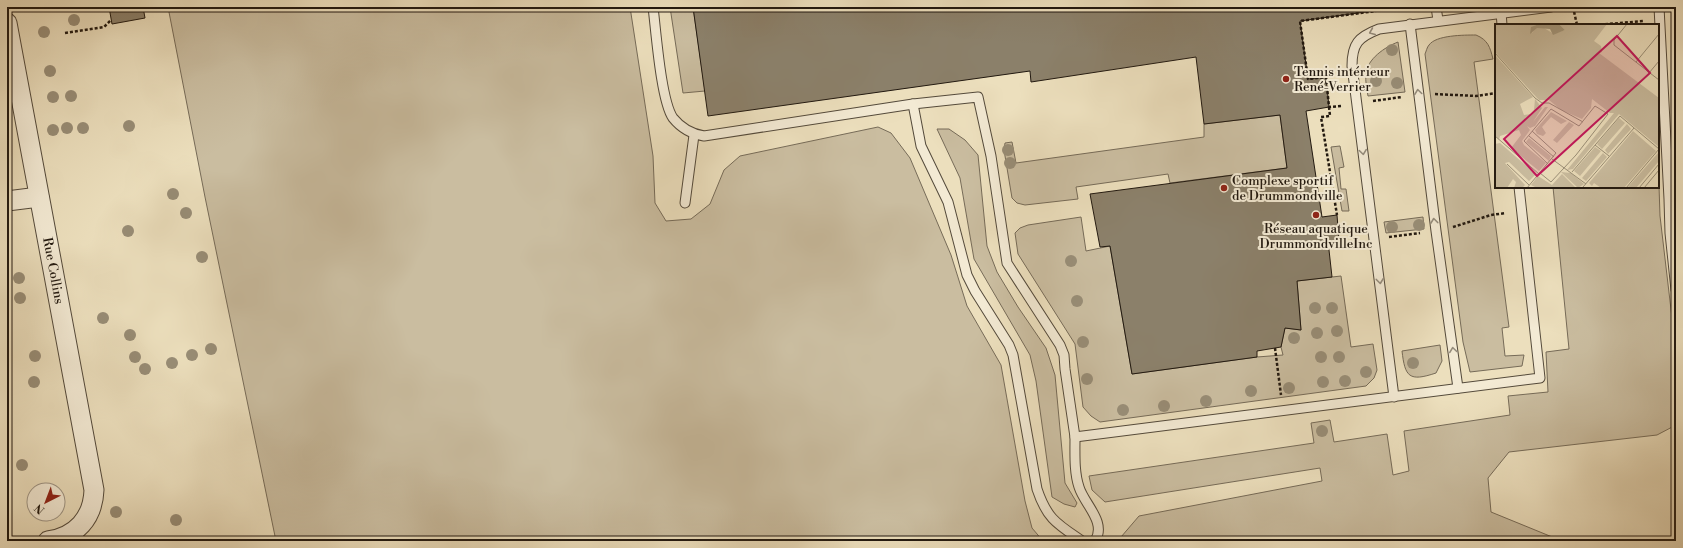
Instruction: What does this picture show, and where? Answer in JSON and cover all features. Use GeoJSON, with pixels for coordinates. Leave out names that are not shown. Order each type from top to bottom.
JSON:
{"type":"FeatureCollection","features":[{"type":"Feature","properties":{"kind":"street","name":"Rue Collins"},"geometry":{"type":"LineString","coordinates":[[7,23],[93,480],[94,500],[88,517],[68,534],[48,541]]}},
{"type":"Feature","properties":{"kind":"street"},"geometry":{"type":"LineString","coordinates":[[7,201],[39,197]]}},
{"type":"Feature","properties":{"kind":"lane"},"geometry":{"type":"LineString","coordinates":[[653,7],[666,101],[673,118],[694,135],[704,136],[913,104],[978,97],[991,156],[1007,263],[1060,345],[1064,355],[1075,438],[1079,488],[1097,519],[1099,531],[1095,541]]}},
{"type":"Feature","properties":{"kind":"lane"},"geometry":{"type":"LineString","coordinates":[[1436,7],[1438,20]]}},
{"type":"Feature","properties":{"kind":"lane"},"geometry":{"type":"LineString","coordinates":[[1394,397],[1375,239],[1356,103],[1352,51],[1358,41],[1366,34],[1378,29],[1500,12],[1551,7]]}},
{"type":"Feature","properties":{"kind":"lane"},"geometry":{"type":"LineString","coordinates":[[1658,7],[1660,19],[1670,233],[1676,290]]}},
{"type":"Feature","properties":{"kind":"lane"},"geometry":{"type":"LineString","coordinates":[[1500,12],[1502,24]]}},
{"type":"Feature","properties":{"kind":"lane"},"geometry":{"type":"LineString","coordinates":[[1410,24],[1418,95],[1458,388]]}},
{"type":"Feature","properties":{"kind":"lane"},"geometry":{"type":"LineString","coordinates":[[913,104],[921,146],[948,202],[967,275],[975,291],[1009,345],[1013,355],[1037,489],[1042,505],[1054,522],[1082,541]]}},
{"type":"Feature","properties":{"kind":"lane"},"geometry":{"type":"LineString","coordinates":[[685,203],[694,135]]}},
{"type":"Feature","properties":{"kind":"lane"},"geometry":{"type":"LineString","coordinates":[[1075,438],[1540,378],[1519,188]]}},
{"type":"Feature","properties":{"kind":"path"},"geometry":{"type":"LineString","coordinates":[[1573,7],[1577,24]]}},
{"type":"Feature","properties":{"kind":"path"},"geometry":{"type":"LineString","coordinates":[[1337,215],[1322,117],[1330,116],[1326,77],[1308,79],[1300,21],[1379,10]]}},
{"type":"Feature","properties":{"kind":"path"},"geometry":{"type":"LineString","coordinates":[[1606,24],[1660,19]]}},
{"type":"Feature","properties":{"kind":"path"},"geometry":{"type":"LineString","coordinates":[[65,33],[104,27],[111,20]]}},
{"type":"Feature","properties":{"kind":"path"},"geometry":{"type":"LineString","coordinates":[[1329,107],[1429,94],[1476,96],[1495,93]]}},
{"type":"Feature","properties":{"kind":"path"},"geometry":{"type":"LineString","coordinates":[[1375,239],[1436,231],[1491,215]]}},
{"type":"Feature","properties":{"kind":"path"},"geometry":{"type":"LineString","coordinates":[[1275,348],[1282,399]]}},
{"type":"Feature","properties":{"kind":"shaded area"},"geometry":{"type":"Polygon","coordinates":[[[168,7],[630,7],[653,156],[655,203],[666,221],[691,219],[710,204],[724,170],[740,156],[878,127],[891,133],[910,158],[951,255],[967,306],[1001,365],[1025,501],[1032,528],[1043,541],[276,541],[205,197],[168,7]]]}},
{"type":"Feature","properties":{"kind":"shaded area"},"geometry":{"type":"Polygon","coordinates":[[[670,7],[693,7],[705,91],[683,93],[670,7]]]}},
{"type":"Feature","properties":{"kind":"shaded area"},"geometry":{"type":"Polygon","coordinates":[[[1476,35],[1488,44],[1493,59],[1474,62],[1509,327],[1502,328],[1505,356],[1524,355],[1522,366],[1470,372],[1463,342],[1425,54],[1429,45],[1438,39],[1451,36],[1476,35]]]}},
{"type":"Feature","properties":{"kind":"shaded area"},"geometry":{"type":"Polygon","coordinates":[[[1398,42],[1405,92],[1368,96],[1366,77],[1367,69],[1370,63],[1382,50],[1398,42]]]}},
{"type":"Feature","properties":{"kind":"shaded area"},"geometry":{"type":"Polygon","coordinates":[[[1280,115],[1287,168],[1170,183],[1168,174],[1076,187],[1078,199],[1025,205],[1017,203],[1012,198],[1004,150],[1005,143],[1012,142],[1016,163],[1204,137],[1204,124],[1280,115]]]}},
{"type":"Feature","properties":{"kind":"shaded area"},"geometry":{"type":"Polygon","coordinates":[[[937,129],[949,129],[965,140],[978,155],[987,246],[997,272],[1018,307],[1046,348],[1055,375],[1065,483],[1077,503],[1075,507],[1064,504],[1052,497],[1036,381],[1030,355],[974,259],[960,178],[937,129]]]}},
{"type":"Feature","properties":{"kind":"shaded area"},"geometry":{"type":"Polygon","coordinates":[[[1340,146],[1344,167],[1339,168],[1341,189],[1346,189],[1349,211],[1342,211],[1331,147],[1340,146]]]}},
{"type":"Feature","properties":{"kind":"shaded area"},"geometry":{"type":"Polygon","coordinates":[[[1659,186],[1660,216],[1676,352],[1676,425],[1657,435],[1509,452],[1488,478],[1491,512],[1562,541],[1120,541],[1121,537],[1139,516],[1322,481],[1320,468],[1105,502],[1092,490],[1089,476],[1314,443],[1311,423],[1330,420],[1334,442],[1387,434],[1393,475],[1409,471],[1404,431],[1510,415],[1508,396],[1548,392],[1546,352],[1569,349],[1553,188],[1659,188],[1659,186]]]}},
{"type":"Feature","properties":{"kind":"shaded area"},"geometry":{"type":"Polygon","coordinates":[[[1081,217],[1086,251],[1110,246],[1132,374],[1257,357],[1283,355],[1281,347],[1285,328],[1301,330],[1297,281],[1341,276],[1351,347],[1373,344],[1377,370],[1374,378],[1366,386],[1100,422],[1091,416],[1083,407],[1075,344],[1018,254],[1015,233],[1020,228],[1028,225],[1081,217]]]}},
{"type":"Feature","properties":{"kind":"shaded area"},"geometry":{"type":"Polygon","coordinates":[[[1423,217],[1424,229],[1386,233],[1384,222],[1423,217]]]}},
{"type":"Feature","properties":{"kind":"shaded area"},"geometry":{"type":"Polygon","coordinates":[[[1440,345],[1442,361],[1436,373],[1427,376],[1414,377],[1407,372],[1402,351],[1440,345]]]}},
{"type":"Feature","properties":{"kind":"building"},"geometry":{"type":"Polygon","coordinates":[[[109,7],[143,7],[145,18],[112,24],[109,7]]]}},
{"type":"Feature","properties":{"kind":"building","name":"Complexe sportif de Drummondville"},"geometry":{"type":"Polygon","coordinates":[[[693,7],[1395,8],[1300,21],[1308,79],[1326,77],[1329,107],[1306,111],[1322,217],[1337,215],[1339,240],[1328,241],[1332,277],[1297,281],[1301,330],[1285,328],[1281,347],[1257,351],[1257,357],[1132,374],[1110,246],[1100,247],[1090,194],[1287,168],[1280,115],[1204,124],[1196,57],[1031,82],[1030,71],[708,116],[693,7]]]}},
{"type":"Feature","properties":{"kind":"place","name":"Tennis intérieur René-Verrier"},"geometry":{"type":"Point","coordinates":[1286,79]}},
{"type":"Feature","properties":{"kind":"place","name":"Complexe sportif de Drummondville"},"geometry":{"type":"Point","coordinates":[1224,188]}},
{"type":"Feature","properties":{"kind":"place","name":"Réseau aquatique DrummondvilleInc"},"geometry":{"type":"Point","coordinates":[1316,215]}}]}
